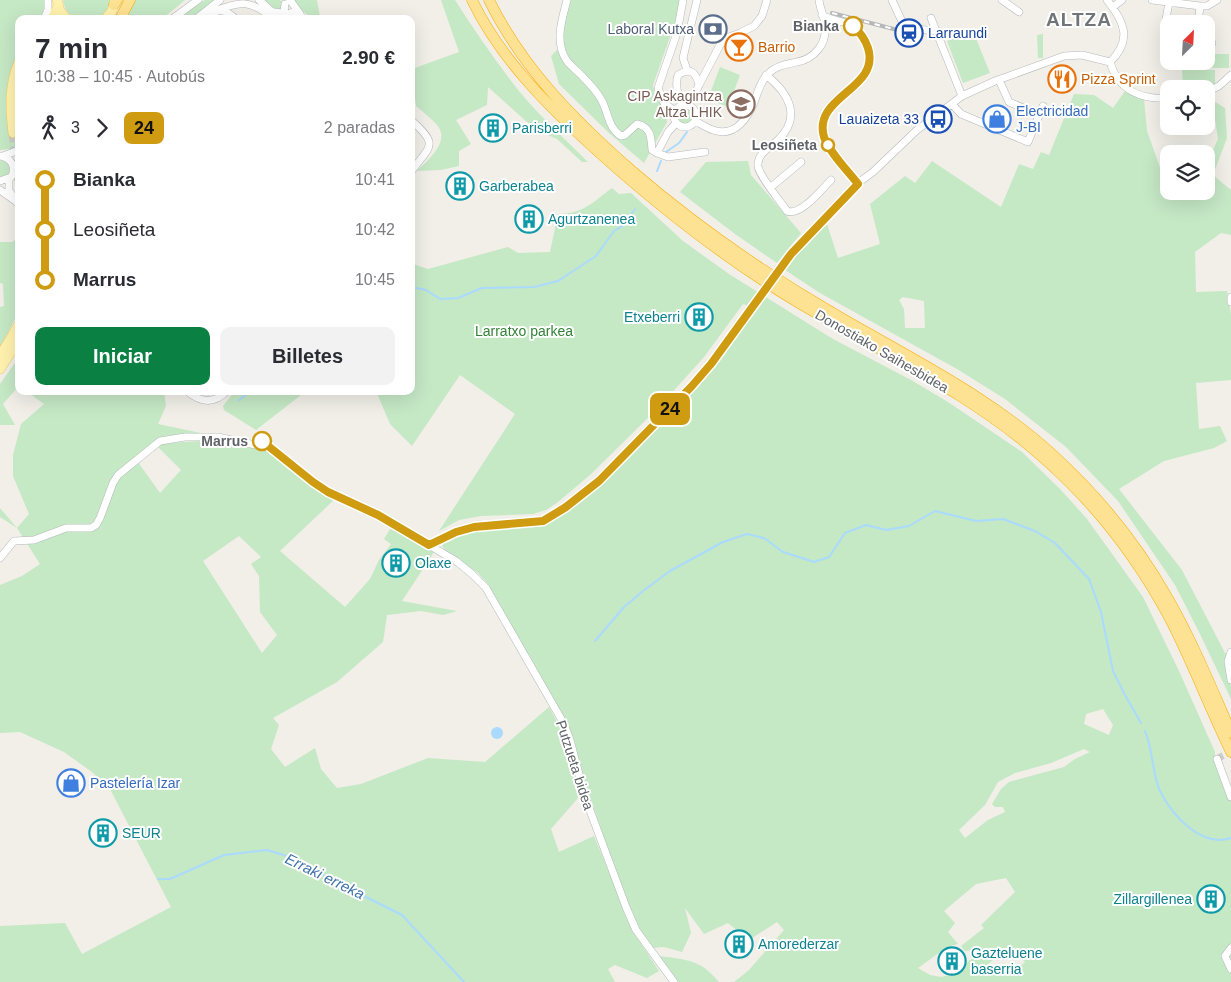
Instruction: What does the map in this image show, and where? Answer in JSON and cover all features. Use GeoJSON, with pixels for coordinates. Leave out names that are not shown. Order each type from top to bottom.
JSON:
{"type":"FeatureCollection","features":[{"type":"Feature","properties":{"kind":"highway"},"geometry":{"type":"LineString","coordinates":[[122,15],[130,0]]}},
{"type":"Feature","properties":{"kind":"highway"},"geometry":{"type":"LineString","coordinates":[[465,0],[485,25]]}},
{"type":"Feature","properties":{"kind":"highway","name":"Donostiako Saihesbidea"},"geometry":{"type":"LineString","coordinates":[[472,0],[485,25],[517,68],[555,111],[614,166],[673,216],[725,254],[797,302],[977,406],[1018,436],[1067,479],[1112,531],[1158,598],[1180,640],[1231,752]]}},
{"type":"Feature","properties":{"kind":"highway","name":"Donostiako Saihesbidea"},"geometry":{"type":"LineString","coordinates":[[489,0],[511,39],[534,73],[566,110],[620,160],[678,209],[722,242],[801,294],[982,399],[1060,461],[1114,520],[1151,571],[1188,637],[1231,732]]}},
{"type":"Feature","properties":{"kind":"highway"},"geometry":{"type":"LineString","coordinates":[[495,0],[509,28],[511,39]]}},
{"type":"Feature","properties":{"kind":"main road"},"geometry":{"type":"LineString","coordinates":[[110,15],[116,2]]}},
{"type":"Feature","properties":{"kind":"main road"},"geometry":{"type":"LineString","coordinates":[[54,15],[58,3]]}},
{"type":"Feature","properties":{"kind":"main road"},"geometry":{"type":"LineString","coordinates":[[58,3],[65,15]]}},
{"type":"Feature","properties":{"kind":"main road"},"geometry":{"type":"LineString","coordinates":[[13,133],[11,92],[15,71]]}},
{"type":"Feature","properties":{"kind":"main road"},"geometry":{"type":"LineString","coordinates":[[0,356],[15,331]]}},
{"type":"Feature","properties":{"kind":"main road"},"geometry":{"type":"LineString","coordinates":[[0,369],[15,346]]}},
{"type":"Feature","properties":{"kind":"street"},"geometry":{"type":"LineString","coordinates":[[46,15],[48,0]]}},
{"type":"Feature","properties":{"kind":"street"},"geometry":{"type":"LineString","coordinates":[[177,15],[198,0]]}},
{"type":"Feature","properties":{"kind":"street"},"geometry":{"type":"LineString","coordinates":[[201,15],[220,0]]}},
{"type":"Feature","properties":{"kind":"street"},"geometry":{"type":"LineString","coordinates":[[258,0],[277,15]]}},
{"type":"Feature","properties":{"kind":"street"},"geometry":{"type":"LineString","coordinates":[[567,0],[560,35],[560,42],[566,60],[596,91],[602,100],[610,124],[617,134],[625,135],[637,124],[644,125],[650,135],[652,150],[657,153],[668,157],[705,152]]}},
{"type":"Feature","properties":{"kind":"street"},"geometry":{"type":"LineString","coordinates":[[675,110],[664,103],[658,88],[675,40],[683,0]]}},
{"type":"Feature","properties":{"kind":"street"},"geometry":{"type":"LineString","coordinates":[[687,70],[684,58],[697,0]]}},
{"type":"Feature","properties":{"kind":"street"},"geometry":{"type":"LineString","coordinates":[[675,110],[694,97],[720,45],[725,39],[754,26],[762,16],[767,0]]}},
{"type":"Feature","properties":{"kind":"street"},"geometry":{"type":"LineString","coordinates":[[819,0],[825,24],[825,38]]}},
{"type":"Feature","properties":{"kind":"street"},"geometry":{"type":"LineString","coordinates":[[892,0],[904,26],[907,28],[936,31]]}},
{"type":"Feature","properties":{"kind":"street"},"geometry":{"type":"LineString","coordinates":[[1002,0],[1019,12]]}},
{"type":"Feature","properties":{"kind":"street"},"geometry":{"type":"LineString","coordinates":[[429,545],[456,532],[481,526],[543,521],[566,507],[599,481],[711,364],[791,254],[858,184],[917,130],[962,96],[1046,62],[1072,55],[1082,55],[1110,62],[1118,54],[1124,33],[1123,25],[1107,0]]}},
{"type":"Feature","properties":{"kind":"street"},"geometry":{"type":"LineString","coordinates":[[1113,7],[1122,0]]}},
{"type":"Feature","properties":{"kind":"street"},"geometry":{"type":"LineString","coordinates":[[1152,0],[1200,6],[1207,6],[1217,0]]}},
{"type":"Feature","properties":{"kind":"street"},"geometry":{"type":"LineString","coordinates":[[268,7],[280,13],[285,10],[286,1]]}},
{"type":"Feature","properties":{"kind":"street"},"geometry":{"type":"LineString","coordinates":[[286,1],[301,15]]}},
{"type":"Feature","properties":{"kind":"street"},"geometry":{"type":"LineString","coordinates":[[286,1],[286,15]]}},
{"type":"Feature","properties":{"kind":"street"},"geometry":{"type":"LineString","coordinates":[[210,15],[233,2],[255,4],[269,15]]}},
{"type":"Feature","properties":{"kind":"street"},"geometry":{"type":"LineString","coordinates":[[1167,15],[1169,2]]}},
{"type":"Feature","properties":{"kind":"street"},"geometry":{"type":"LineString","coordinates":[[1199,15],[1200,6]]}},
{"type":"Feature","properties":{"kind":"street"},"geometry":{"type":"LineString","coordinates":[[213,12],[228,12],[231,15]]}},
{"type":"Feature","properties":{"kind":"street"},"geometry":{"type":"LineString","coordinates":[[822,14],[848,23],[858,30],[870,53],[870,62],[862,78],[833,104],[825,115],[823,124],[824,138],[828,145],[858,184]]}},
{"type":"Feature","properties":{"kind":"street"},"geometry":{"type":"LineString","coordinates":[[931,18],[962,96]]}},
{"type":"Feature","properties":{"kind":"street"},"geometry":{"type":"LineString","coordinates":[[815,52],[825,24],[831,20],[836,20]]}},
{"type":"Feature","properties":{"kind":"street"},"geometry":{"type":"LineString","coordinates":[[695,121],[720,132],[735,128],[748,115],[766,75],[776,68],[801,61],[815,52],[825,38],[830,24],[836,20]]}},
{"type":"Feature","properties":{"kind":"street"},"geometry":{"type":"LineString","coordinates":[[1110,62],[1112,69],[1126,87],[1135,94],[1160,99]]}},
{"type":"Feature","properties":{"kind":"street"},"geometry":{"type":"LineString","coordinates":[[675,110],[674,117],[676,123],[682,127],[693,124],[695,121],[695,111],[693,108],[684,105],[679,96],[678,75],[687,70],[692,71],[696,74],[699,85]]}},
{"type":"Feature","properties":{"kind":"street"},"geometry":{"type":"LineString","coordinates":[[766,75],[772,79],[787,99],[792,111],[789,126],[758,159],[759,171],[787,212],[791,213],[799,211],[831,180]]}},
{"type":"Feature","properties":{"kind":"street"},"geometry":{"type":"LineString","coordinates":[[1215,88],[1231,75]]}},
{"type":"Feature","properties":{"kind":"street"},"geometry":{"type":"LineString","coordinates":[[999,80],[1008,102],[1033,112]]}},
{"type":"Feature","properties":{"kind":"street"},"geometry":{"type":"LineString","coordinates":[[952,104],[961,114],[1028,142],[1044,106]]}},
{"type":"Feature","properties":{"kind":"street"},"geometry":{"type":"LineString","coordinates":[[657,153],[668,132],[676,123]]}},
{"type":"Feature","properties":{"kind":"street"},"geometry":{"type":"LineString","coordinates":[[415,124],[425,133],[429,142],[427,152],[415,166]]}},
{"type":"Feature","properties":{"kind":"street"},"geometry":{"type":"LineString","coordinates":[[1,155],[15,152]]}},
{"type":"Feature","properties":{"kind":"street"},"geometry":{"type":"LineString","coordinates":[[1,155],[12,163],[14,172],[9,190],[15,199]]}},
{"type":"Feature","properties":{"kind":"street"},"geometry":{"type":"LineString","coordinates":[[771,187],[801,162]]}},
{"type":"Feature","properties":{"kind":"street"},"geometry":{"type":"LineString","coordinates":[[0,182],[11,178],[15,174]]}},
{"type":"Feature","properties":{"kind":"street"},"geometry":{"type":"LineString","coordinates":[[0,190],[15,202]]}},
{"type":"Feature","properties":{"kind":"street"},"geometry":{"type":"LineString","coordinates":[[1231,297],[1231,302]]}},
{"type":"Feature","properties":{"kind":"street"},"geometry":{"type":"LineString","coordinates":[[192,395],[205,401],[219,399],[223,395]]}},
{"type":"Feature","properties":{"kind":"street","name":"Putzueta bidea"},"geometry":{"type":"LineString","coordinates":[[0,558],[14,541],[34,540],[66,528],[90,528],[100,518],[112,484],[118,475],[160,441],[185,437],[218,437],[269,448],[328,492],[378,515],[444,553],[472,574],[486,588],[564,724],[585,797],[626,907],[636,930],[674,982]]}},
{"type":"Feature","properties":{"kind":"street"},"geometry":{"type":"LineString","coordinates":[[440,539],[438,545],[444,553]]}},
{"type":"Feature","properties":{"kind":"street"},"geometry":{"type":"LineString","coordinates":[[1231,652],[1228,661],[1231,680]]}},
{"type":"Feature","properties":{"kind":"street"},"geometry":{"type":"LineString","coordinates":[[1217,759],[1231,797]]}},
{"type":"Feature","properties":{"kind":"street"},"geometry":{"type":"LineString","coordinates":[[1231,948],[1225,956],[1231,969]]}},
{"type":"Feature","properties":{"kind":"green space"},"geometry":{"type":"Polygon","coordinates":[[[0,0],[45,0],[42,15],[15,15],[15,60],[9,80],[6,109],[11,134],[15,134],[15,148],[0,150],[0,0]]]}},
{"type":"Feature","properties":{"kind":"green space"},"geometry":{"type":"Polygon","coordinates":[[[63,0],[111,0],[103,15],[71,15],[63,0]]]}},
{"type":"Feature","properties":{"kind":"green space"},"geometry":{"type":"Polygon","coordinates":[[[134,0],[185,0],[167,15],[125,15],[134,0]]]}},
{"type":"Feature","properties":{"kind":"green space"},"geometry":{"type":"Polygon","coordinates":[[[205,0],[220,0],[203,9],[196,15],[182,15],[186,10],[205,0]]]}},
{"type":"Feature","properties":{"kind":"green space"},"geometry":{"type":"Polygon","coordinates":[[[262,0],[280,0],[283,2],[283,10],[276,11],[262,0]]]}},
{"type":"Feature","properties":{"kind":"green space"},"geometry":{"type":"Polygon","coordinates":[[[294,0],[317,0],[320,15],[308,15],[298,7],[294,0]]]}},
{"type":"Feature","properties":{"kind":"green space"},"geometry":{"type":"Polygon","coordinates":[[[441,0],[455,0],[502,69],[527,101],[588,162],[582,162],[557,139],[536,130],[488,87],[487,105],[456,120],[471,144],[459,151],[459,166],[441,170],[417,171],[440,144],[441,131],[430,117],[416,106],[415,68],[459,52],[441,0]]]}},
{"type":"Feature","properties":{"kind":"green space"},"geometry":{"type":"Polygon","coordinates":[[[569,0],[680,0],[676,20],[653,85],[655,96],[664,105],[667,122],[644,163],[610,134],[559,84],[551,56],[557,50],[567,59],[563,36],[569,0]]]}},
{"type":"Feature","properties":{"kind":"green space"},"geometry":{"type":"Polygon","coordinates":[[[973,31],[990,73],[963,83],[947,41],[973,31]]]}},
{"type":"Feature","properties":{"kind":"green space"},"geometry":{"type":"Polygon","coordinates":[[[1043,34],[1043,58],[1038,58],[1037,35],[1043,34]]]}},
{"type":"Feature","properties":{"kind":"green space"},"geometry":{"type":"Polygon","coordinates":[[[1215,54],[1229,54],[1229,68],[1215,68],[1215,54]]]}},
{"type":"Feature","properties":{"kind":"green space"},"geometry":{"type":"Polygon","coordinates":[[[720,67],[740,75],[728,107],[708,99],[720,67]]]}},
{"type":"Feature","properties":{"kind":"green space"},"geometry":{"type":"Polygon","coordinates":[[[1182,70],[1215,70],[1215,80],[1183,80],[1182,70]]]}},
{"type":"Feature","properties":{"kind":"green space"},"geometry":{"type":"Polygon","coordinates":[[[1125,91],[1144,99],[1147,131],[1160,167],[1160,200],[1215,200],[1215,177],[1231,190],[1231,235],[1221,233],[1195,252],[1196,292],[1227,291],[1231,314],[1231,380],[1196,383],[1199,429],[1220,426],[1227,441],[1214,448],[1164,461],[1119,489],[1182,570],[1225,653],[1231,656],[1231,699],[1175,585],[1118,501],[1066,447],[1005,399],[957,369],[820,293],[785,270],[807,240],[826,221],[838,258],[880,244],[870,204],[905,176],[915,183],[932,161],[1001,207],[1019,164],[1033,169],[1041,152],[1049,155],[1074,94],[1094,95],[1113,108],[1125,91]],[[903,297],[899,300],[904,309],[905,328],[925,328],[924,301],[903,297]]]}},
{"type":"Feature","properties":{"kind":"green space"},"geometry":{"type":"Polygon","coordinates":[[[1215,102],[1225,108],[1227,138],[1215,170],[1215,146],[1218,139],[1215,102]]]}},
{"type":"Feature","properties":{"kind":"green space"},"geometry":{"type":"Polygon","coordinates":[[[685,108],[691,110],[693,116],[691,122],[685,124],[679,122],[677,116],[679,110],[685,108]]]}},
{"type":"Feature","properties":{"kind":"green space"},"geometry":{"type":"Polygon","coordinates":[[[0,160],[11,164],[10,174],[3,178],[0,177],[0,160]]]}},
{"type":"Feature","properties":{"kind":"green space"},"geometry":{"type":"Polygon","coordinates":[[[748,161],[751,175],[801,233],[777,263],[680,192],[706,162],[748,161]]]}},
{"type":"Feature","properties":{"kind":"green space","name":"Larratxo parkea"},"geometry":{"type":"Polygon","coordinates":[[[612,188],[619,194],[631,193],[683,241],[729,274],[833,339],[911,380],[948,402],[1022,452],[1061,490],[1087,519],[1143,597],[1215,752],[1214,761],[1231,802],[1231,982],[734,982],[749,970],[784,930],[777,922],[749,940],[728,923],[704,934],[685,908],[691,933],[682,952],[664,947],[652,948],[641,932],[626,902],[576,756],[570,731],[488,584],[478,573],[447,552],[442,546],[445,539],[481,528],[546,526],[609,477],[708,373],[757,309],[743,304],[704,357],[660,406],[590,475],[558,502],[546,510],[533,514],[481,516],[459,520],[439,531],[515,414],[460,375],[412,446],[390,424],[378,395],[415,395],[415,265],[428,269],[508,247],[518,253],[550,252],[558,214],[574,212],[593,202],[612,188]],[[1103,709],[1086,714],[1084,724],[1109,735],[1113,725],[1103,709]],[[1084,749],[1051,763],[1015,773],[998,782],[985,805],[959,830],[965,838],[988,820],[1005,812],[1003,807],[995,807],[992,804],[1001,789],[1009,782],[1064,767],[1090,752],[1084,749]],[[1006,878],[976,884],[944,911],[955,923],[948,932],[958,944],[947,947],[918,968],[930,975],[941,977],[955,974],[970,960],[993,952],[992,948],[965,951],[961,946],[984,928],[981,925],[1015,892],[1006,878]],[[1010,946],[982,969],[1009,976],[1025,962],[1010,946]]]}},
{"type":"Feature","properties":{"kind":"green space"},"geometry":{"type":"Polygon","coordinates":[[[15,240],[15,319],[0,348],[0,307],[4,306],[3,284],[0,283],[0,242],[12,242],[15,240]]]}},
{"type":"Feature","properties":{"kind":"green space"},"geometry":{"type":"Polygon","coordinates":[[[15,363],[15,390],[3,404],[15,425],[0,425],[0,384],[15,363]]]}},
{"type":"Feature","properties":{"kind":"green space"},"geometry":{"type":"Polygon","coordinates":[[[32,395],[165,395],[166,406],[158,424],[201,433],[164,436],[135,458],[160,493],[181,470],[157,446],[167,443],[216,440],[269,451],[336,498],[280,551],[345,607],[370,579],[379,560],[391,544],[384,539],[392,526],[434,552],[402,601],[457,611],[443,615],[421,611],[387,615],[383,642],[337,682],[273,718],[279,725],[271,749],[285,767],[315,748],[321,769],[337,788],[361,784],[428,758],[485,762],[549,707],[565,737],[578,798],[551,829],[559,852],[594,836],[634,933],[659,971],[647,978],[615,965],[608,969],[615,982],[0,982],[0,926],[65,923],[82,954],[171,907],[110,789],[92,772],[64,752],[20,732],[0,733],[0,585],[22,576],[40,564],[17,528],[29,514],[13,476],[13,455],[21,424],[44,404],[32,395]],[[239,536],[203,561],[262,653],[277,635],[260,612],[259,576],[251,564],[261,557],[239,536]]]}},
{"type":"Feature","properties":{"kind":"green space"},"geometry":{"type":"Polygon","coordinates":[[[232,395],[301,395],[256,430],[224,410],[223,406],[232,395]]]}},
{"type":"Feature","properties":{"kind":"green space"},"geometry":{"type":"Polygon","coordinates":[[[0,508],[17,528],[0,517],[0,508]]]}},
{"type":"Feature","properties":{"kind":"green space"},"geometry":{"type":"Polygon","coordinates":[[[660,956],[686,960],[699,965],[712,974],[719,982],[677,982],[662,963],[660,956]]]}},
{"type":"Feature","properties":{"kind":"water"},"geometry":{"type":"Polygon","coordinates":[[[499,727],[502,728],[502,738],[495,739],[492,738],[491,731],[492,728],[499,727]]]}},
{"type":"Feature","properties":{"kind":"waterway"},"geometry":{"type":"LineString","coordinates":[[666,152],[679,143],[687,132]]}},
{"type":"Feature","properties":{"kind":"waterway"},"geometry":{"type":"LineString","coordinates":[[657,171],[661,161]]}},
{"type":"Feature","properties":{"kind":"waterway"},"geometry":{"type":"LineString","coordinates":[[415,288],[426,290],[440,299],[458,298],[482,288],[534,287],[558,281],[596,256],[614,231],[624,225],[635,209]]}},
{"type":"Feature","properties":{"kind":"waterway"},"geometry":{"type":"LineString","coordinates":[[239,400],[246,395]]}},
{"type":"Feature","properties":{"kind":"waterway"},"geometry":{"type":"LineString","coordinates":[[595,641],[624,607],[670,571],[723,542],[747,534],[764,538],[783,552],[814,562],[829,557],[845,533],[866,525],[886,530],[909,526],[935,511],[976,521],[1003,519],[1035,531],[1055,543],[1089,579],[1101,612],[1113,671],[1141,723]]}},
{"type":"Feature","properties":{"kind":"waterway"},"geometry":{"type":"LineString","coordinates":[[1145,731],[1150,746],[1157,784],[1172,810],[1199,834],[1220,840],[1231,838]]}},
{"type":"Feature","properties":{"kind":"waterway","name":"Erraki erreka"},"geometry":{"type":"LineString","coordinates":[[158,879],[170,879],[224,855],[267,850],[290,857],[402,915],[464,982]]}},
{"type":"Feature","properties":{"kind":"tunnel"},"geometry":{"type":"LineString","coordinates":[[13,133],[15,149]]}},
{"type":"Feature","properties":{"kind":"tunnel"},"geometry":{"type":"LineString","coordinates":[[1217,759],[1231,751]]}},
{"type":"Feature","properties":{"kind":"railway"},"geometry":{"type":"LineString","coordinates":[[832,13],[909,33]]}},
{"type":"Feature","properties":{"kind":"bus line","name":"24"},"geometry":{"type":"LineString","coordinates":[[262,441],[328,492],[366,508],[429,545],[456,532],[474,527],[543,521],[566,507],[599,481],[620,461],[691,387],[711,364],[791,254],[858,184],[828,145],[824,138],[823,130],[825,115],[829,109],[862,78],[870,62],[870,53],[867,45],[858,30],[853,26]]}},
{"type":"Feature","properties":{"kind":"place","name":"Bianka"},"geometry":{"type":"Point","coordinates":[853,26]}},
{"type":"Feature","properties":{"kind":"place","name":"Laboral Kutxa"},"geometry":{"type":"Point","coordinates":[713,29]}},
{"type":"Feature","properties":{"kind":"place","name":"Larraundi"},"geometry":{"type":"Point","coordinates":[909,33]}},
{"type":"Feature","properties":{"kind":"place","name":"Barrio"},"geometry":{"type":"Point","coordinates":[739,47]}},
{"type":"Feature","properties":{"kind":"place","name":"Pizza Sprint"},"geometry":{"type":"Point","coordinates":[1062,79]}},
{"type":"Feature","properties":{"kind":"place","name":"CIP Askagintza Altza LHIK"},"geometry":{"type":"Point","coordinates":[741,104]}},
{"type":"Feature","properties":{"kind":"place","name":"Lauaizeta 33"},"geometry":{"type":"Point","coordinates":[938,119]}},
{"type":"Feature","properties":{"kind":"place","name":"Electricidad J-BI"},"geometry":{"type":"Point","coordinates":[997,119]}},
{"type":"Feature","properties":{"kind":"place","name":"Parisberri"},"geometry":{"type":"Point","coordinates":[493,128]}},
{"type":"Feature","properties":{"kind":"place","name":"Leosiñeta"},"geometry":{"type":"Point","coordinates":[828,145]}},
{"type":"Feature","properties":{"kind":"place","name":"Garberabea"},"geometry":{"type":"Point","coordinates":[460,186]}},
{"type":"Feature","properties":{"kind":"place","name":"Agurtzanenea"},"geometry":{"type":"Point","coordinates":[529,219]}},
{"type":"Feature","properties":{"kind":"place","name":"Etxeberri"},"geometry":{"type":"Point","coordinates":[699,317]}},
{"type":"Feature","properties":{"kind":"place","name":"Marrus"},"geometry":{"type":"Point","coordinates":[262,441]}},
{"type":"Feature","properties":{"kind":"place","name":"Olaxe"},"geometry":{"type":"Point","coordinates":[396,563]}},
{"type":"Feature","properties":{"kind":"place","name":"Pastelería Izar"},"geometry":{"type":"Point","coordinates":[71,783]}},
{"type":"Feature","properties":{"kind":"place","name":"SEUR"},"geometry":{"type":"Point","coordinates":[103,833]}},
{"type":"Feature","properties":{"kind":"place","name":"Zillargillenea"},"geometry":{"type":"Point","coordinates":[1211,899]}},
{"type":"Feature","properties":{"kind":"place","name":"Amorederzar"},"geometry":{"type":"Point","coordinates":[739,944]}},
{"type":"Feature","properties":{"kind":"place","name":"Gazteluene baserria"},"geometry":{"type":"Point","coordinates":[952,961]}},
{"type":"Feature","properties":{"kind":"district","name":"ALTZA"},"geometry":{"type":"Point","coordinates":[1079,19]}}]}
